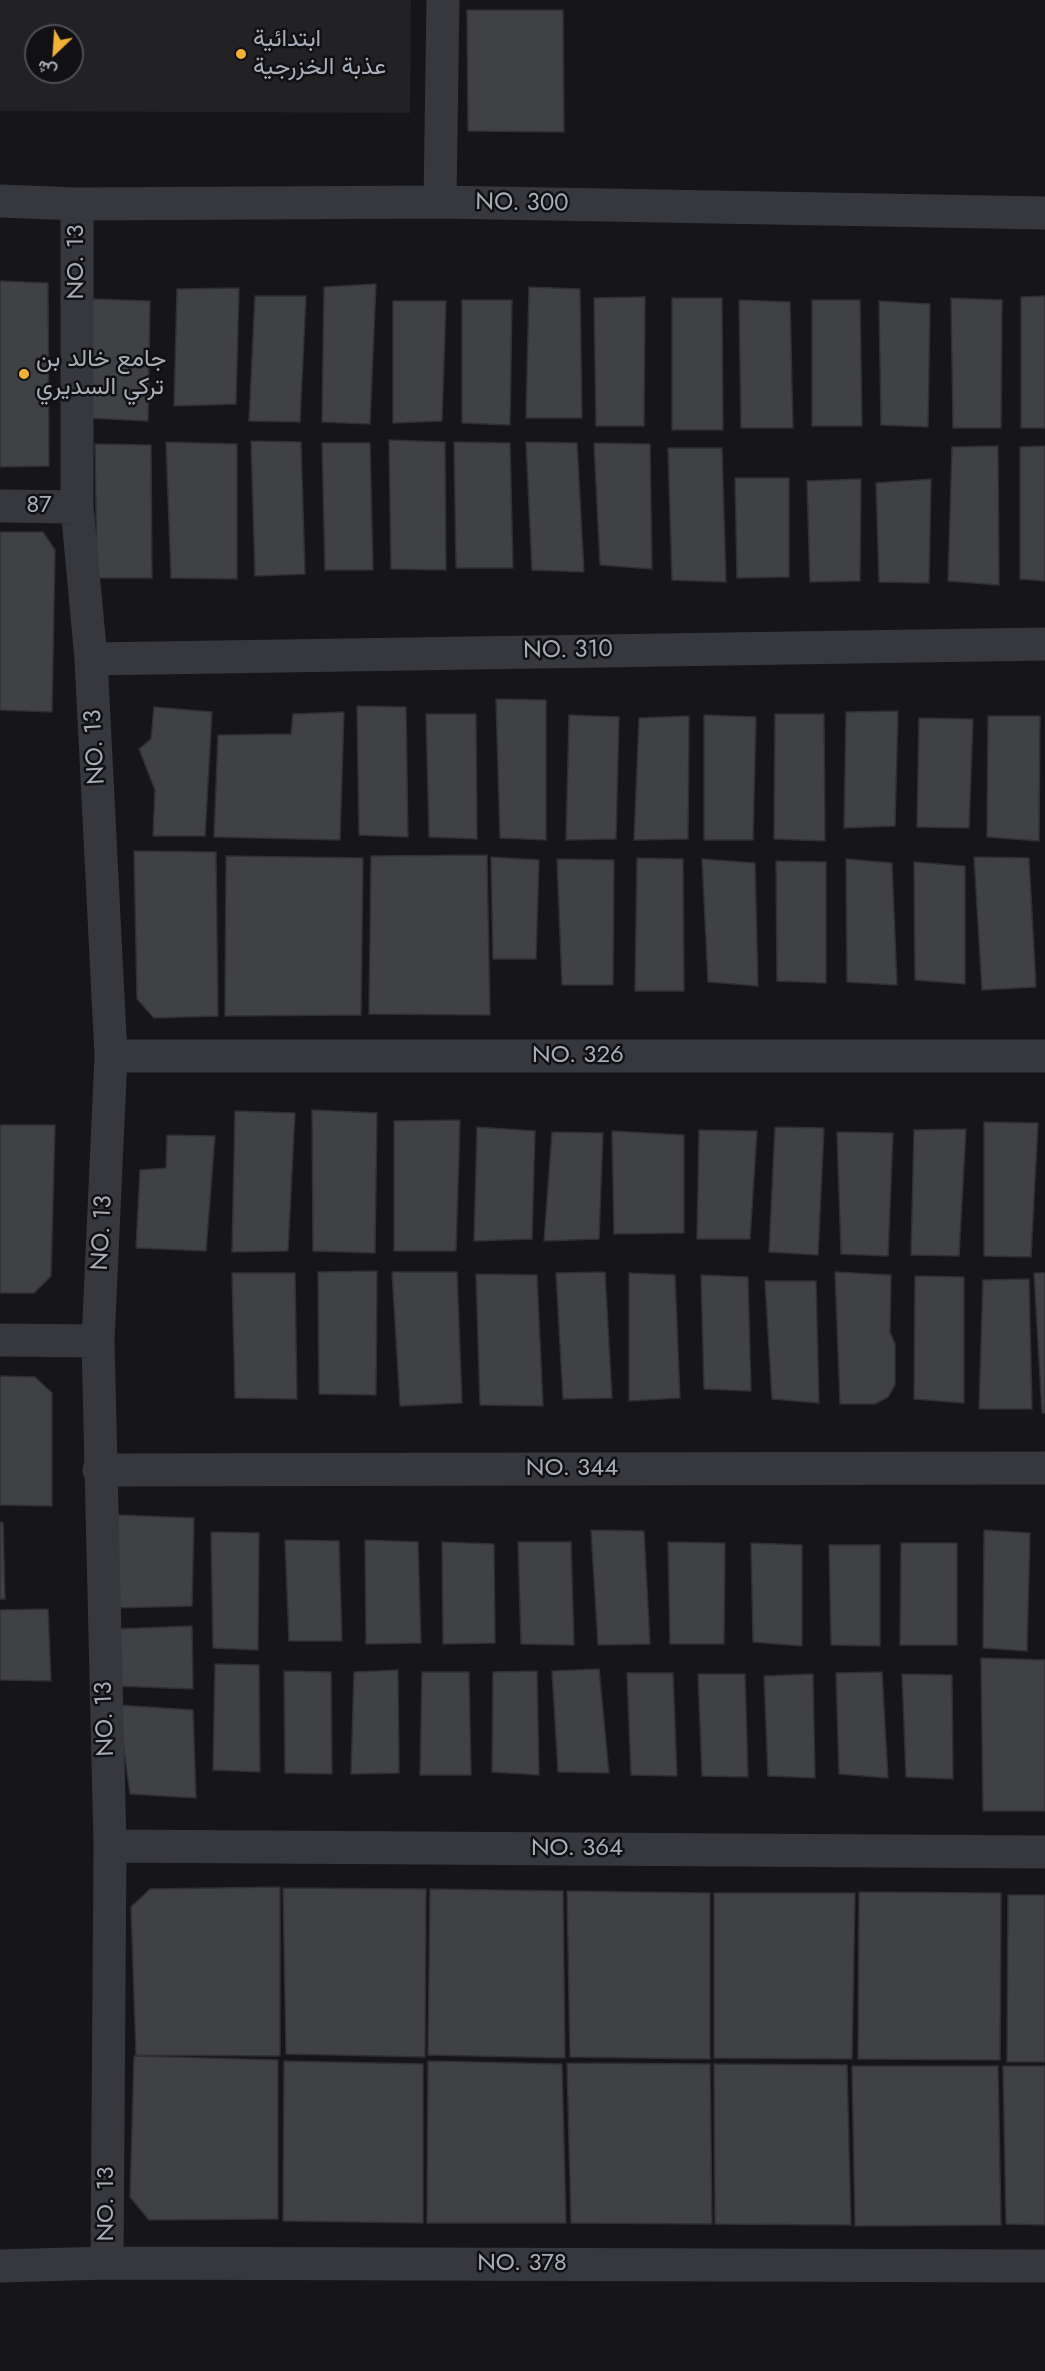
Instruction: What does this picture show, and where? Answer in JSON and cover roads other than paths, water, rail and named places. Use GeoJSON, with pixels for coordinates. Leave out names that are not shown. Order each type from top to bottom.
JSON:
{"type":"FeatureCollection","features":[{"type":"Feature","properties":{"kind":"street"},"geometry":{"type":"LineString","coordinates":[[440,202],[443,0]]}},
{"type":"Feature","properties":{"kind":"street","name":"NO. 300"},"geometry":{"type":"LineString","coordinates":[[0,201],[76,204],[440,202],[1045,213]]}},
{"type":"Feature","properties":{"kind":"street","name":"NO. 13"},"geometry":{"type":"LineString","coordinates":[[76,204],[77,507],[91,659],[111,1056],[98,1341],[99,1470],[110,1846],[107,2263]]}},
{"type":"Feature","properties":{"kind":"street","name":"87"},"geometry":{"type":"LineString","coordinates":[[0,506],[77,507]]}},
{"type":"Feature","properties":{"kind":"street","name":"NO. 310"},"geometry":{"type":"LineString","coordinates":[[91,659],[1045,644]]}},
{"type":"Feature","properties":{"kind":"street","name":"NO. 326"},"geometry":{"type":"LineString","coordinates":[[111,1056],[1045,1056]]}},
{"type":"Feature","properties":{"kind":"street"},"geometry":{"type":"LineString","coordinates":[[0,1340],[98,1341]]}},
{"type":"Feature","properties":{"kind":"street","name":"NO. 344"},"geometry":{"type":"LineString","coordinates":[[99,1470],[1045,1468]]}},
{"type":"Feature","properties":{"kind":"street","name":"NO. 364"},"geometry":{"type":"LineString","coordinates":[[110,1846],[1045,1852]]}},
{"type":"Feature","properties":{"kind":"street","name":"NO. 378"},"geometry":{"type":"LineString","coordinates":[[0,2266],[107,2263],[1045,2266]]}},
{"type":"Feature","properties":{"kind":"place","name":"ابتدائية عذبة الخزرجية"},"geometry":{"type":"Point","coordinates":[241,54]}},
{"type":"Feature","properties":{"kind":"place","name":"جامع خالد بن تركي السديري"},"geometry":{"type":"Point","coordinates":[24,374]}}]}
